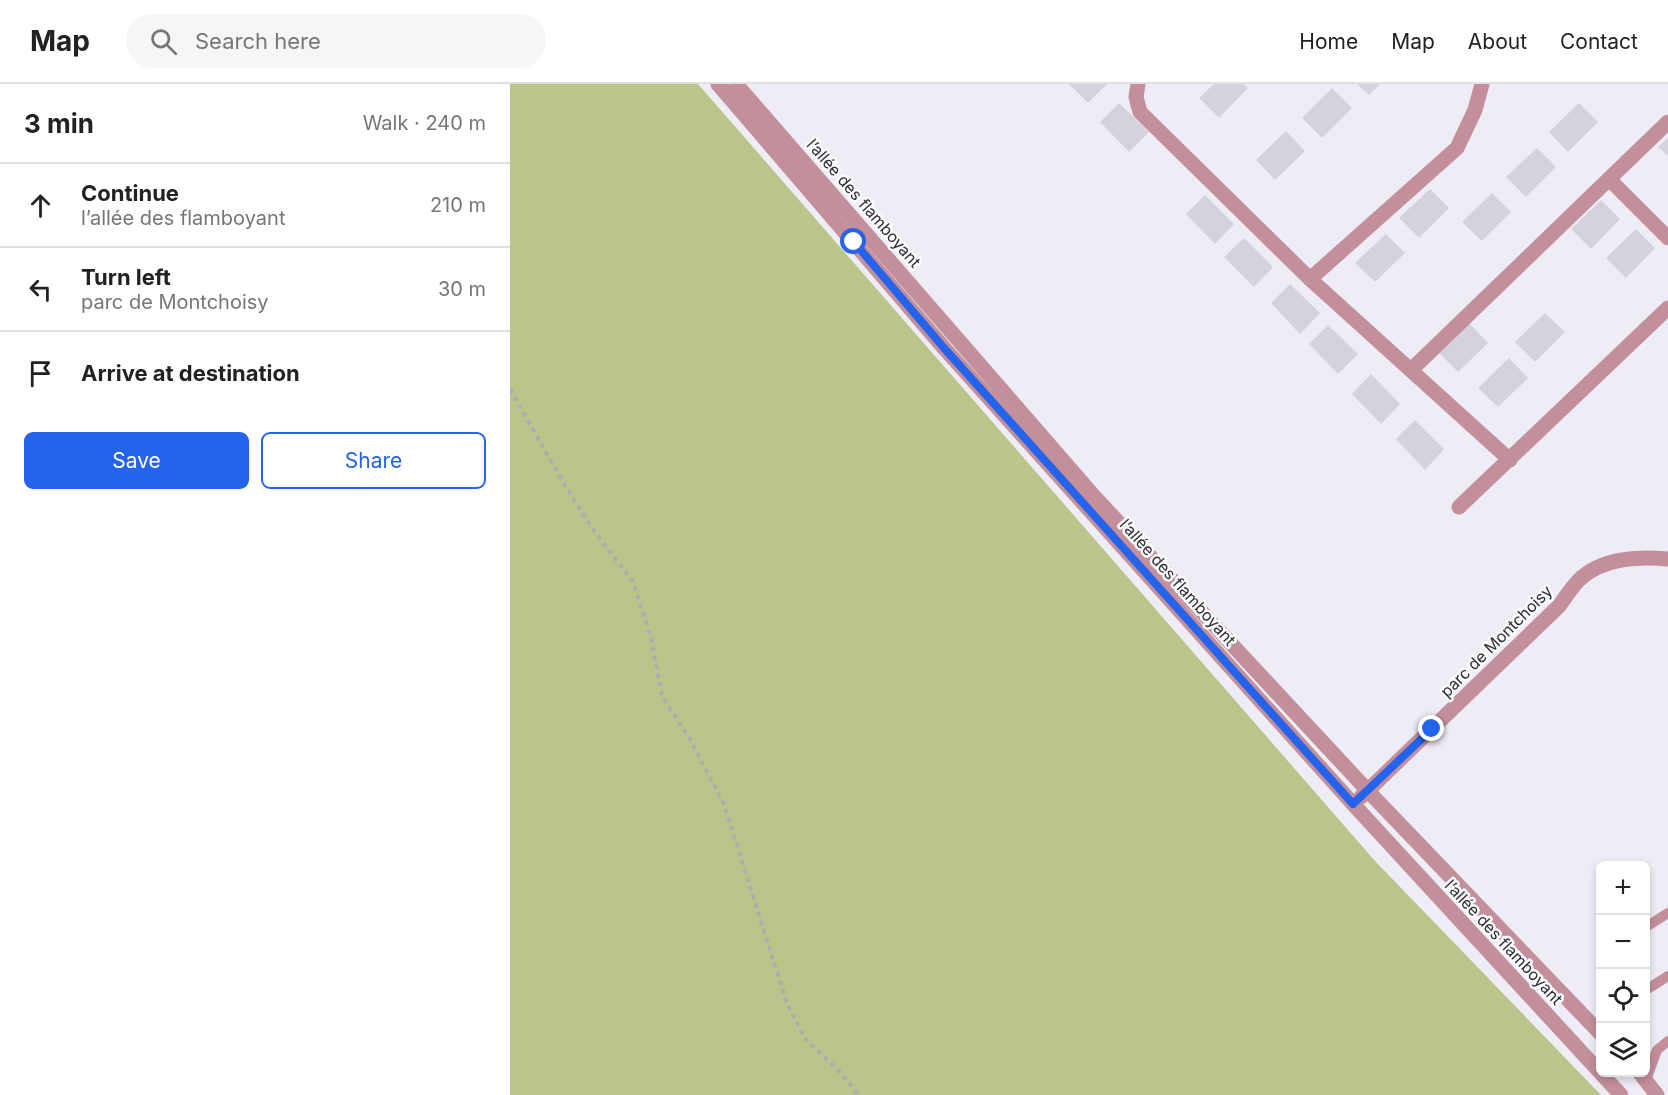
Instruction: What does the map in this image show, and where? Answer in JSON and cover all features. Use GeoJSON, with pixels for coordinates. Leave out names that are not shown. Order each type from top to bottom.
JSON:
{"type":"FeatureCollection","features":[{"type":"Feature","properties":{"kind":"street","name":"l’allée des flamboyant"},"geometry":{"type":"LineString","coordinates":[[718,84],[944,348],[1353,804],[1621,1095]]}},
{"type":"Feature","properties":{"kind":"street","name":"l’allée des flamboyant"},"geometry":{"type":"LineString","coordinates":[[736,84],[1092,494],[1368,790],[1596,1029]]}},
{"type":"Feature","properties":{"kind":"street"},"geometry":{"type":"LineString","coordinates":[[1138,84],[1136,97],[1140,112],[1310,279],[1510,460]]}},
{"type":"Feature","properties":{"kind":"street"},"geometry":{"type":"LineString","coordinates":[[1310,279],[1457,148],[1475,110],[1482,84]]}},
{"type":"Feature","properties":{"kind":"street"},"geometry":{"type":"LineString","coordinates":[[1411,370],[1668,122]]}},
{"type":"Feature","properties":{"kind":"street"},"geometry":{"type":"LineString","coordinates":[[1609,179],[1668,238]]}},
{"type":"Feature","properties":{"kind":"street"},"geometry":{"type":"LineString","coordinates":[[1459,507],[1668,308]]}},
{"type":"Feature","properties":{"kind":"street","name":"parc de Montchoisy"},"geometry":{"type":"LineString","coordinates":[[1353,804],[1559,606],[1580,579],[1609,562],[1668,559]]}},
{"type":"Feature","properties":{"kind":"street"},"geometry":{"type":"LineString","coordinates":[[1643,1077],[1657,1095]]}},
{"type":"Feature","properties":{"kind":"lane"},"geometry":{"type":"LineString","coordinates":[[1650,924],[1668,913]]}},
{"type":"Feature","properties":{"kind":"lane"},"geometry":{"type":"LineString","coordinates":[[1650,987],[1668,976]]}},
{"type":"Feature","properties":{"kind":"lane"},"geometry":{"type":"LineString","coordinates":[[1650,1062],[1657,1050],[1668,1041]]}},
{"type":"Feature","properties":{"kind":"path"},"geometry":{"type":"LineString","coordinates":[[510,389],[592,528],[633,582],[651,638],[662,697],[689,737],[724,804],[787,1004],[806,1040],[838,1070],[859,1095]]}},
{"type":"Feature","properties":{"kind":"green space"},"geometry":{"type":"Polygon","coordinates":[[[510,84],[698,84],[1375,861],[1601,1095],[510,1095],[510,84]]]}},
{"type":"Feature","properties":{"kind":"building"},"geometry":{"type":"Polygon","coordinates":[[[1069,84],[1107,84],[1088,103],[1069,84]]]}},
{"type":"Feature","properties":{"kind":"building"},"geometry":{"type":"Polygon","coordinates":[[[1214,84],[1244,84],[1248,88],[1219,118],[1199,98],[1214,84]]]}},
{"type":"Feature","properties":{"kind":"building"},"geometry":{"type":"Polygon","coordinates":[[[1357,84],[1380,84],[1369,95],[1357,84]]]}},
{"type":"Feature","properties":{"kind":"building"},"geometry":{"type":"Polygon","coordinates":[[[1332,88],[1352,108],[1322,138],[1302,118],[1332,88]]]}},
{"type":"Feature","properties":{"kind":"building"},"geometry":{"type":"Polygon","coordinates":[[[1119,103],[1149,132],[1129,152],[1100,122],[1119,103]]]}},
{"type":"Feature","properties":{"kind":"building"},"geometry":{"type":"Polygon","coordinates":[[[1579,103],[1598,122],[1568,152],[1549,132],[1579,103]]]}},
{"type":"Feature","properties":{"kind":"building"},"geometry":{"type":"Polygon","coordinates":[[[1286,131],[1305,151],[1275,180],[1256,160],[1286,131]]]}},
{"type":"Feature","properties":{"kind":"building"},"geometry":{"type":"Polygon","coordinates":[[[1668,138],[1668,156],[1658,147],[1668,138]]]}},
{"type":"Feature","properties":{"kind":"building"},"geometry":{"type":"Polygon","coordinates":[[[1537,148],[1556,167],[1526,197],[1506,177],[1537,148]]]}},
{"type":"Feature","properties":{"kind":"building"},"geometry":{"type":"Polygon","coordinates":[[[1430,189],[1449,208],[1419,238],[1399,218],[1430,189]]]}},
{"type":"Feature","properties":{"kind":"building"},"geometry":{"type":"Polygon","coordinates":[[[1492,193],[1511,212],[1482,241],[1462,222],[1492,193]]]}},
{"type":"Feature","properties":{"kind":"building"},"geometry":{"type":"Polygon","coordinates":[[[1205,195],[1234,224],[1215,244],[1186,214],[1205,195]]]}},
{"type":"Feature","properties":{"kind":"building"},"geometry":{"type":"Polygon","coordinates":[[[1601,200],[1620,219],[1591,249],[1571,229],[1601,200]]]}},
{"type":"Feature","properties":{"kind":"building"},"geometry":{"type":"Polygon","coordinates":[[[1636,229],[1655,248],[1626,278],[1606,258],[1636,229]]]}},
{"type":"Feature","properties":{"kind":"building"},"geometry":{"type":"Polygon","coordinates":[[[1386,234],[1405,253],[1375,282],[1355,263],[1386,234]]]}},
{"type":"Feature","properties":{"kind":"building"},"geometry":{"type":"Polygon","coordinates":[[[1244,238],[1273,267],[1254,287],[1224,257],[1244,238]]]}},
{"type":"Feature","properties":{"kind":"building"},"geometry":{"type":"Polygon","coordinates":[[[1290,284],[1320,313],[1300,334],[1271,303],[1290,284]]]}},
{"type":"Feature","properties":{"kind":"building"},"geometry":{"type":"Polygon","coordinates":[[[1545,313],[1565,332],[1535,362],[1515,342],[1545,313]]]}},
{"type":"Feature","properties":{"kind":"building"},"geometry":{"type":"Polygon","coordinates":[[[1469,323],[1488,343],[1458,372],[1439,353],[1469,323]]]}},
{"type":"Feature","properties":{"kind":"building"},"geometry":{"type":"Polygon","coordinates":[[[1328,325],[1358,354],[1338,374],[1309,344],[1328,325]]]}},
{"type":"Feature","properties":{"kind":"building"},"geometry":{"type":"Polygon","coordinates":[[[1509,358],[1528,378],[1498,407],[1478,388],[1509,358]]]}},
{"type":"Feature","properties":{"kind":"building"},"geometry":{"type":"Polygon","coordinates":[[[1371,374],[1400,404],[1381,424],[1352,394],[1371,374]]]}},
{"type":"Feature","properties":{"kind":"building"},"geometry":{"type":"Polygon","coordinates":[[[1415,420],[1444,449],[1425,470],[1396,439],[1415,420]]]}},
{"type":"Feature","properties":{"kind":"route"},"geometry":{"type":"LineString","coordinates":[[854,242],[944,348],[1353,804],[1432,729]]}}]}
